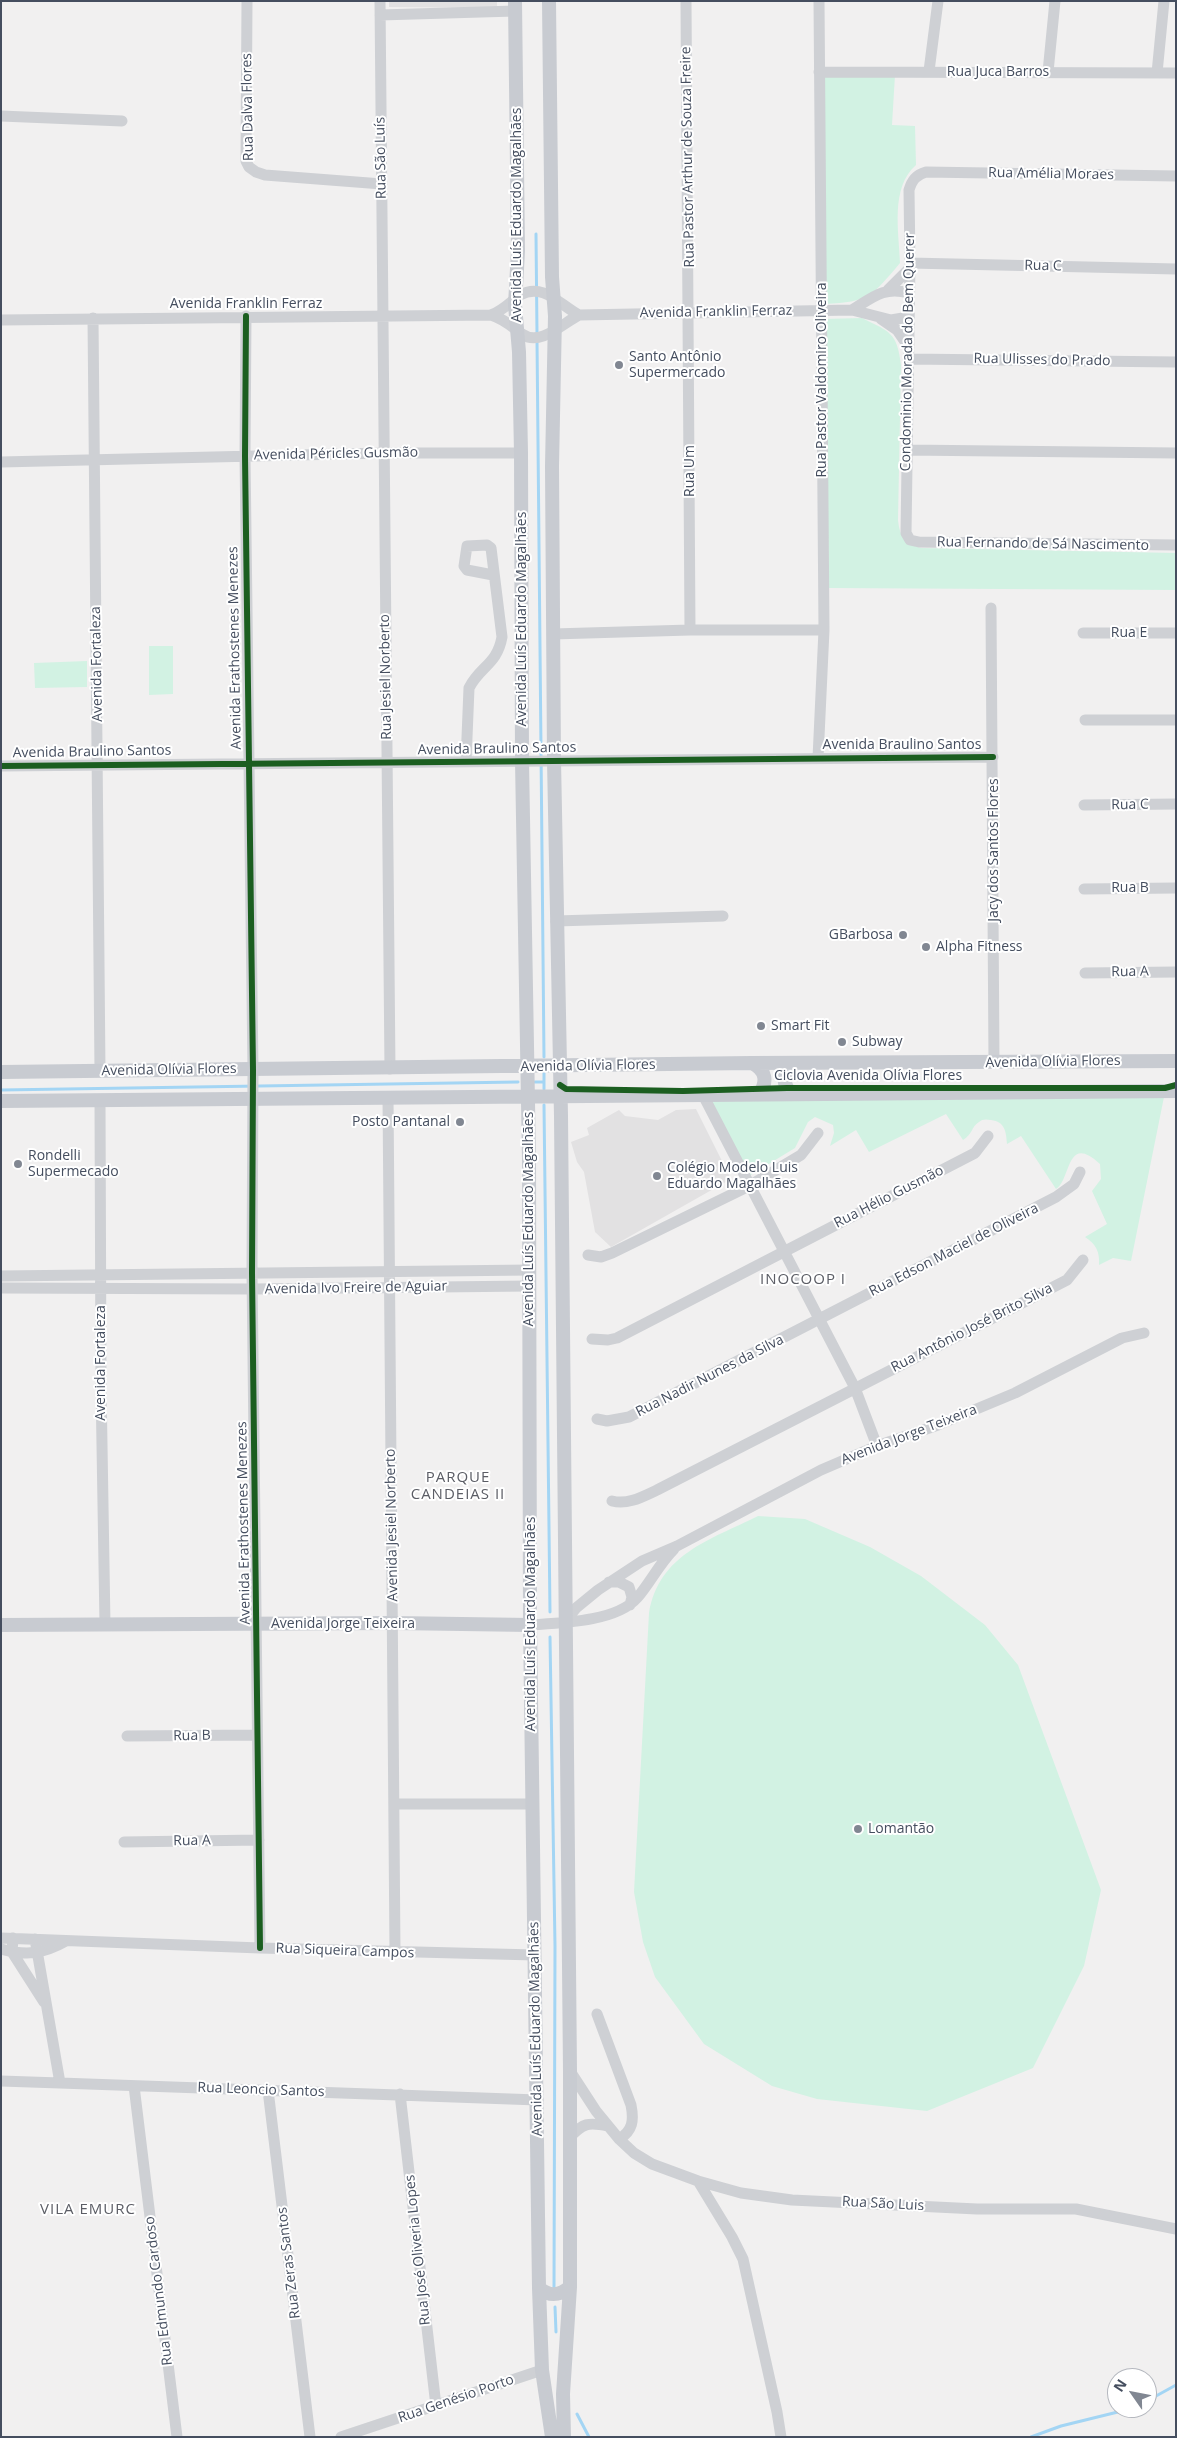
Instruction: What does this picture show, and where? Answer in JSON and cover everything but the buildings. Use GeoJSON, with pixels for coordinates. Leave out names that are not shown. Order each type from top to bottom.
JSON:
{"type":"FeatureCollection","features":[{"type":"Feature","properties":{"kind":"main road"},"geometry":{"type":"LineString","coordinates":[[549,1],[553,634],[550,761],[560,1095],[568,1622],[570,2287],[563,2394],[564,2437]]}},
{"type":"Feature","properties":{"kind":"main road","name":"Avenida Luís Eduardo Magalhães"},"geometry":{"type":"LineString","coordinates":[[515,6],[518,251],[522,333],[521,453],[526,762],[530,1270],[530,1625],[538,2100],[539,2288],[542,2370],[552,2437]]}},
{"type":"Feature","properties":{"kind":"main road","name":"Avenida Olívia Flores"},"geometry":{"type":"LineString","coordinates":[[1,1072],[390,1069],[752,1063],[1176,1061]]}},
{"type":"Feature","properties":{"kind":"main road"},"geometry":{"type":"LineString","coordinates":[[752,1063],[760,1068],[765,1075],[765,1082],[759,1094]]}},
{"type":"Feature","properties":{"kind":"main road"},"geometry":{"type":"LineString","coordinates":[[791,1094],[784,1083],[784,1076],[794,1063]]}},
{"type":"Feature","properties":{"kind":"main road","name":"Avenida Olívia Flores"},"geometry":{"type":"LineString","coordinates":[[1,1101],[1176,1091]]}},
{"type":"Feature","properties":{"kind":"main road","name":"Avenida Jorge Teixeira"},"geometry":{"type":"LineString","coordinates":[[1,1625],[393,1623],[530,1625]]}},
{"type":"Feature","properties":{"kind":"main road"},"geometry":{"type":"LineString","coordinates":[[539,2288],[544,2292],[557,2294],[570,2287]]}},
{"type":"Feature","properties":{"kind":"street","name":"Rua Dalva Flores"},"geometry":{"type":"LineString","coordinates":[[247,1],[246,161],[250,167],[265,175],[382,184]]}},
{"type":"Feature","properties":{"kind":"street","name":"Rua São Luís"},"geometry":{"type":"LineString","coordinates":[[380,1],[382,315]]}},
{"type":"Feature","properties":{"kind":"street","name":"Rua Pastor Arthur de Souza Freire"},"geometry":{"type":"LineString","coordinates":[[686,1],[689,312]]}},
{"type":"Feature","properties":{"kind":"street","name":"Rua Pastor Valdomiro Oliveira"},"geometry":{"type":"LineString","coordinates":[[818,758],[824,630],[819,1]]}},
{"type":"Feature","properties":{"kind":"street"},"geometry":{"type":"LineString","coordinates":[[929,71],[938,1]]}},
{"type":"Feature","properties":{"kind":"street"},"geometry":{"type":"LineString","coordinates":[[1048,72],[1054,1]]}},
{"type":"Feature","properties":{"kind":"street"},"geometry":{"type":"LineString","coordinates":[[1157,73],[1164,1]]}},
{"type":"Feature","properties":{"kind":"street"},"geometry":{"type":"LineString","coordinates":[[380,15],[515,6]]}},
{"type":"Feature","properties":{"kind":"street","name":"Rua Juca Barros"},"geometry":{"type":"LineString","coordinates":[[819,72],[1176,73]]}},
{"type":"Feature","properties":{"kind":"street"},"geometry":{"type":"LineString","coordinates":[[1,116],[122,120]]}},
{"type":"Feature","properties":{"kind":"street","name":"Rua Amélia Moraes"},"geometry":{"type":"LineString","coordinates":[[926,172],[1176,176]]}},
{"type":"Feature","properties":{"kind":"street","name":"Condominio Morada do Bem Querer"},"geometry":{"type":"LineString","coordinates":[[910,540],[906,533],[910,266],[909,190],[912,182],[918,175],[926,172]]}},
{"type":"Feature","properties":{"kind":"street","name":"Avenida Franklin Ferraz"},"geometry":{"type":"LineString","coordinates":[[852,310],[888,290],[910,266]]}},
{"type":"Feature","properties":{"kind":"street","name":"Rua C"},"geometry":{"type":"LineString","coordinates":[[910,266],[1176,268]]}},
{"type":"Feature","properties":{"kind":"street"},"geometry":{"type":"LineString","coordinates":[[888,290],[909,293]]}},
{"type":"Feature","properties":{"kind":"street"},"geometry":{"type":"LineString","coordinates":[[535,291],[550,295],[579,315],[550,332],[534,338],[522,333],[505,320],[492,315],[505,309],[519,296],[535,291]]}},
{"type":"Feature","properties":{"kind":"street","name":"Avenida Franklin Ferraz"},"geometry":{"type":"LineString","coordinates":[[579,315],[852,310],[880,318],[896,320],[909,317]]}},
{"type":"Feature","properties":{"kind":"street","name":"Rua Um"},"geometry":{"type":"LineString","coordinates":[[689,312],[690,630]]}},
{"type":"Feature","properties":{"kind":"street","name":"Rua Jesiel Norberto"},"geometry":{"type":"LineString","coordinates":[[382,315],[390,1069]]}},
{"type":"Feature","properties":{"kind":"street","name":"Avenida Franklin Ferraz"},"geometry":{"type":"LineString","coordinates":[[1,320],[246,316],[492,315]]}},
{"type":"Feature","properties":{"kind":"street","name":"Avenida Erathostenes Menezes"},"geometry":{"type":"LineString","coordinates":[[246,316],[244,456],[253,1070],[252,1273],[258,1624],[257,1735],[260,1948]]}},
{"type":"Feature","properties":{"kind":"street","name":"Avenida Fortaleza"},"geometry":{"type":"LineString","coordinates":[[93,318],[99,764],[97,837],[100,1071]]}},
{"type":"Feature","properties":{"kind":"street"},"geometry":{"type":"LineString","coordinates":[[880,318],[897,330],[908,353]]}},
{"type":"Feature","properties":{"kind":"street","name":"Rua Ulisses do Prado"},"geometry":{"type":"LineString","coordinates":[[908,353],[1176,362]]}},
{"type":"Feature","properties":{"kind":"street"},"geometry":{"type":"LineString","coordinates":[[907,450],[1176,453]]}},
{"type":"Feature","properties":{"kind":"street","name":"Avenida Péricles Gusmão"},"geometry":{"type":"LineString","coordinates":[[1,462],[383,452],[521,453]]}},
{"type":"Feature","properties":{"kind":"street","name":"Rua Fernando de Sá Nascimento"},"geometry":{"type":"LineString","coordinates":[[910,540],[919,542],[1176,545]]}},
{"type":"Feature","properties":{"kind":"street"},"geometry":{"type":"LineString","coordinates":[[466,762],[469,688],[474,679],[494,659],[500,648],[502,636],[493,575]]}},
{"type":"Feature","properties":{"kind":"street","name":"Jacy dos Santos Flores"},"geometry":{"type":"LineString","coordinates":[[991,608],[994,1063]]}},
{"type":"Feature","properties":{"kind":"street"},"geometry":{"type":"LineString","coordinates":[[553,634],[690,630],[824,630]]}},
{"type":"Feature","properties":{"kind":"street","name":"Rua E"},"geometry":{"type":"LineString","coordinates":[[1083,634],[1176,633]]}},
{"type":"Feature","properties":{"kind":"street"},"geometry":{"type":"LineString","coordinates":[[1085,720],[1176,720]]}},
{"type":"Feature","properties":{"kind":"street","name":"Avenida Braulino Santos"},"geometry":{"type":"LineString","coordinates":[[1,766],[993,757]]}},
{"type":"Feature","properties":{"kind":"street","name":"Rua C"},"geometry":{"type":"LineString","coordinates":[[1084,805],[1176,804]]}},
{"type":"Feature","properties":{"kind":"street","name":"Rua B"},"geometry":{"type":"LineString","coordinates":[[1084,889],[1176,888]]}},
{"type":"Feature","properties":{"kind":"street"},"geometry":{"type":"LineString","coordinates":[[556,921],[723,916]]}},
{"type":"Feature","properties":{"kind":"street","name":"Rua A"},"geometry":{"type":"LineString","coordinates":[[1085,973],[1176,972]]}},
{"type":"Feature","properties":{"kind":"street"},"geometry":{"type":"LineString","coordinates":[[703,1095],[855,1388],[877,1446]]}},
{"type":"Feature","properties":{"kind":"street","name":"Avenida Jesiel Norberto"},"geometry":{"type":"LineString","coordinates":[[388,1097],[395,1952]]}},
{"type":"Feature","properties":{"kind":"street","name":"Avenida Fortaleza"},"geometry":{"type":"LineString","coordinates":[[100,1101],[106,1625]]}},
{"type":"Feature","properties":{"kind":"street"},"geometry":{"type":"LineString","coordinates":[[588,1255],[601,1257],[612,1253],[749,1186],[801,1155],[818,1132]]}},
{"type":"Feature","properties":{"kind":"street","name":"Rua Hélio Gusmão"},"geometry":{"type":"LineString","coordinates":[[592,1339],[608,1340],[617,1338],[976,1153],[988,1136]]}},
{"type":"Feature","properties":{"kind":"street","name":"Rua Edson Maciel de Oliveira"},"geometry":{"type":"LineString","coordinates":[[820,1319],[1067,1191],[1074,1184],[1080,1172]]}},
{"type":"Feature","properties":{"kind":"street","name":"Rua Antônio José Brito Silva"},"geometry":{"type":"LineString","coordinates":[[612,1501],[620,1503],[633,1501],[657,1490],[1067,1280],[1083,1260]]}},
{"type":"Feature","properties":{"kind":"street","name":"Avenida Ivo Freire de Aguiar"},"geometry":{"type":"LineString","coordinates":[[1,1276],[530,1270]]}},
{"type":"Feature","properties":{"kind":"street","name":"Avenida Ivo Freire de Aguiar"},"geometry":{"type":"LineString","coordinates":[[1,1288],[253,1289],[530,1286]]}},
{"type":"Feature","properties":{"kind":"street","name":"Rua Nadir Nunes da Silva"},"geometry":{"type":"LineString","coordinates":[[597,1419],[607,1421],[629,1418],[820,1319]]}},
{"type":"Feature","properties":{"kind":"street","name":"Avenida Jorge Teixeira"},"geometry":{"type":"LineString","coordinates":[[568,1622],[576,1608],[609,1582],[642,1561],[677,1546],[821,1470],[877,1446],[938,1426],[1006,1397],[1122,1338],[1144,1333]]}},
{"type":"Feature","properties":{"kind":"street","name":"Avenida Jorge Teixeira"},"geometry":{"type":"LineString","coordinates":[[530,1625],[598,1617],[630,1605],[677,1546]]}},
{"type":"Feature","properties":{"kind":"street"},"geometry":{"type":"LineString","coordinates":[[609,1582],[619,1582],[629,1587],[632,1597],[630,1605]]}},
{"type":"Feature","properties":{"kind":"street","name":"Rua B"},"geometry":{"type":"LineString","coordinates":[[127,1736],[257,1735]]}},
{"type":"Feature","properties":{"kind":"street"},"geometry":{"type":"LineString","coordinates":[[395,1804],[532,1804]]}},
{"type":"Feature","properties":{"kind":"street","name":"Rua A"},"geometry":{"type":"LineString","coordinates":[[124,1842],[259,1840]]}},
{"type":"Feature","properties":{"kind":"street","name":"Rua Siqueira Campos"},"geometry":{"type":"LineString","coordinates":[[1,1938],[260,1948],[535,1955]]}},
{"type":"Feature","properties":{"kind":"street"},"geometry":{"type":"LineString","coordinates":[[14,1938],[6,1951],[47,2008]]}},
{"type":"Feature","properties":{"kind":"street"},"geometry":{"type":"LineString","coordinates":[[35,1939],[60,2083]]}},
{"type":"Feature","properties":{"kind":"street","name":"Rua Siqueira Campos"},"geometry":{"type":"LineString","coordinates":[[6,1951],[25,1955],[39,1954],[66,1941]]}},
{"type":"Feature","properties":{"kind":"street"},"geometry":{"type":"LineString","coordinates":[[597,2014],[631,2104],[633,2118],[628,2133],[619,2140]]}},
{"type":"Feature","properties":{"kind":"street","name":"Rua São Luis"},"geometry":{"type":"LineString","coordinates":[[570,2071],[596,2111],[619,2140],[652,2164],[698,2181],[741,2192],[792,2200],[977,2209],[1076,2209],[1176,2229]]}},
{"type":"Feature","properties":{"kind":"street","name":"Rua Leoncio Santos"},"geometry":{"type":"LineString","coordinates":[[1,2081],[538,2100]]}},
{"type":"Feature","properties":{"kind":"street","name":"Rua Edmundo Cardoso"},"geometry":{"type":"LineString","coordinates":[[134,2086],[177,2437]]}},
{"type":"Feature","properties":{"kind":"street","name":"Rua Zeras Santos"},"geometry":{"type":"LineString","coordinates":[[268,2090],[310,2437]]}},
{"type":"Feature","properties":{"kind":"street","name":"Rua José Oliveria Lopes"},"geometry":{"type":"LineString","coordinates":[[400,2094],[436,2406]]}},
{"type":"Feature","properties":{"kind":"street"},"geometry":{"type":"LineString","coordinates":[[569,2138],[576,2130],[591,2122],[608,2126]]}},
{"type":"Feature","properties":{"kind":"street"},"geometry":{"type":"LineString","coordinates":[[698,2181],[732,2237],[743,2260],[781,2437]]}},
{"type":"Feature","properties":{"kind":"street","name":"Rua Genésio Porto"},"geometry":{"type":"LineString","coordinates":[[341,2437],[542,2370]]}},
{"type":"Feature","properties":{"kind":"shaded area"},"geometry":{"type":"Polygon","coordinates":[[[389,1],[497,1],[497,8],[389,7],[389,1]]]}},
{"type":"Feature","properties":{"kind":"shaded area","name":"Colégio Modelo Luis Eduardo Magalhães"},"geometry":{"type":"Polygon","coordinates":[[[696,1109],[731,1179],[611,1247],[595,1232],[584,1172],[577,1162],[571,1142],[589,1135],[587,1128],[619,1110],[625,1116],[658,1120],[676,1110],[696,1109]]]}},
{"type":"Feature","properties":{"kind":"green space"},"geometry":{"type":"Polygon","coordinates":[[[895,75],[892,125],[915,126],[916,165],[902,186],[899,198],[900,263],[883,283],[869,295],[861,299],[825,304],[821,77],[895,75]]]}},
{"type":"Feature","properties":{"kind":"green space"},"geometry":{"type":"Polygon","coordinates":[[[862,318],[886,330],[894,339],[899,354],[901,365],[898,520],[900,531],[907,541],[921,548],[1176,553],[1176,590],[829,588],[824,319],[862,318]]]}},
{"type":"Feature","properties":{"kind":"green space"},"geometry":{"type":"Polygon","coordinates":[[[149,646],[173,646],[173,694],[149,695],[149,646]]]}},
{"type":"Feature","properties":{"kind":"green space"},"geometry":{"type":"Polygon","coordinates":[[[87,661],[87,687],[35,688],[34,663],[87,661]]]}},
{"type":"Feature","properties":{"kind":"green space"},"geometry":{"type":"Polygon","coordinates":[[[1164,1097],[1131,1261],[1113,1258],[1099,1265],[1099,1256],[1096,1249],[1092,1242],[1085,1237],[1107,1224],[1092,1191],[1101,1179],[1100,1164],[1089,1156],[1081,1153],[1075,1155],[1061,1184],[1056,1189],[1021,1136],[1007,1144],[1004,1128],[996,1121],[986,1119],[980,1121],[963,1140],[946,1114],[869,1152],[856,1130],[830,1146],[834,1133],[833,1125],[815,1117],[808,1122],[795,1148],[749,1176],[711,1106],[713,1101],[1164,1097]]]}},
{"type":"Feature","properties":{"kind":"green space","name":"Lomantão"},"geometry":{"type":"Polygon","coordinates":[[[758,1516],[805,1519],[870,1547],[921,1576],[985,1625],[1018,1665],[1101,1890],[1084,1966],[1033,2068],[927,2111],[817,2099],[772,2086],[704,2044],[655,1977],[643,1942],[634,1892],[649,1613],[655,1593],[664,1576],[675,1563],[689,1551],[758,1516]]]}},
{"type":"Feature","properties":{"kind":"waterway"},"geometry":{"type":"LineString","coordinates":[[536,234],[537,334]]}},
{"type":"Feature","properties":{"kind":"waterway"},"geometry":{"type":"LineString","coordinates":[[537,340],[544,1057]]}},
{"type":"Feature","properties":{"kind":"waterway"},"geometry":{"type":"LineString","coordinates":[[544,1073],[544,1089]]}},
{"type":"Feature","properties":{"kind":"waterway"},"geometry":{"type":"LineString","coordinates":[[1,1090],[518,1082]]}},
{"type":"Feature","properties":{"kind":"waterway"},"geometry":{"type":"LineString","coordinates":[[535,1082],[544,1082]]}},
{"type":"Feature","properties":{"kind":"waterway"},"geometry":{"type":"LineString","coordinates":[[544,1105],[550,1612]]}},
{"type":"Feature","properties":{"kind":"waterway"},"geometry":{"type":"LineString","coordinates":[[550,1637],[555,1946],[554,2288]]}},
{"type":"Feature","properties":{"kind":"waterway"},"geometry":{"type":"LineString","coordinates":[[555,2307],[556,2332]]}},
{"type":"Feature","properties":{"kind":"waterway"},"geometry":{"type":"LineString","coordinates":[[1157,2395],[1176,2385]]}},
{"type":"Feature","properties":{"kind":"waterway"},"geometry":{"type":"LineString","coordinates":[[577,2414],[589,2437]]}},
{"type":"Feature","properties":{"kind":"waterway"},"geometry":{"type":"LineString","coordinates":[[1031,2437],[1061,2426],[1107,2415]]}},
{"type":"Feature","properties":{"kind":"cycle path"},"geometry":{"type":"LineString","coordinates":[[246,316],[245,456],[253,1070],[252,1273],[260,1948]]}},
{"type":"Feature","properties":{"kind":"cycle path"},"geometry":{"type":"LineString","coordinates":[[1,766],[993,757]]}},
{"type":"Feature","properties":{"kind":"cycle path","name":"Ciclovia Avenida Olívia Flores"},"geometry":{"type":"LineString","coordinates":[[560,1085],[566,1089],[683,1091],[787,1088],[1165,1088],[1176,1085]]}},
{"type":"Feature","properties":{"kind":"place","name":"Santo Antônio Supermercado"},"geometry":{"type":"Point","coordinates":[619,365]}},
{"type":"Feature","properties":{"kind":"place","name":"GBarbosa"},"geometry":{"type":"Point","coordinates":[903,935]}},
{"type":"Feature","properties":{"kind":"place","name":"Alpha Fitness"},"geometry":{"type":"Point","coordinates":[926,947]}},
{"type":"Feature","properties":{"kind":"place","name":"Smart Fit"},"geometry":{"type":"Point","coordinates":[761,1026]}},
{"type":"Feature","properties":{"kind":"place","name":"Subway"},"geometry":{"type":"Point","coordinates":[842,1042]}},
{"type":"Feature","properties":{"kind":"place","name":"Posto Pantanal"},"geometry":{"type":"Point","coordinates":[460,1122]}},
{"type":"Feature","properties":{"kind":"place","name":"Rondelli Supermecado"},"geometry":{"type":"Point","coordinates":[18,1164]}},
{"type":"Feature","properties":{"kind":"place","name":"Colégio Modelo Luis Eduardo Magalhães"},"geometry":{"type":"Point","coordinates":[657,1176]}},
{"type":"Feature","properties":{"kind":"place","name":"Lomantão"},"geometry":{"type":"Point","coordinates":[858,1829]}},
{"type":"Feature","properties":{"kind":"district","name":"INOCOOP I"},"geometry":{"type":"Point","coordinates":[803,1280]}},
{"type":"Feature","properties":{"kind":"district","name":"PARQUE CANDEIAS II"},"geometry":{"type":"Point","coordinates":[458,1486]}},
{"type":"Feature","properties":{"kind":"district","name":"VILA EMURC"},"geometry":{"type":"Point","coordinates":[88,2210]}}]}
